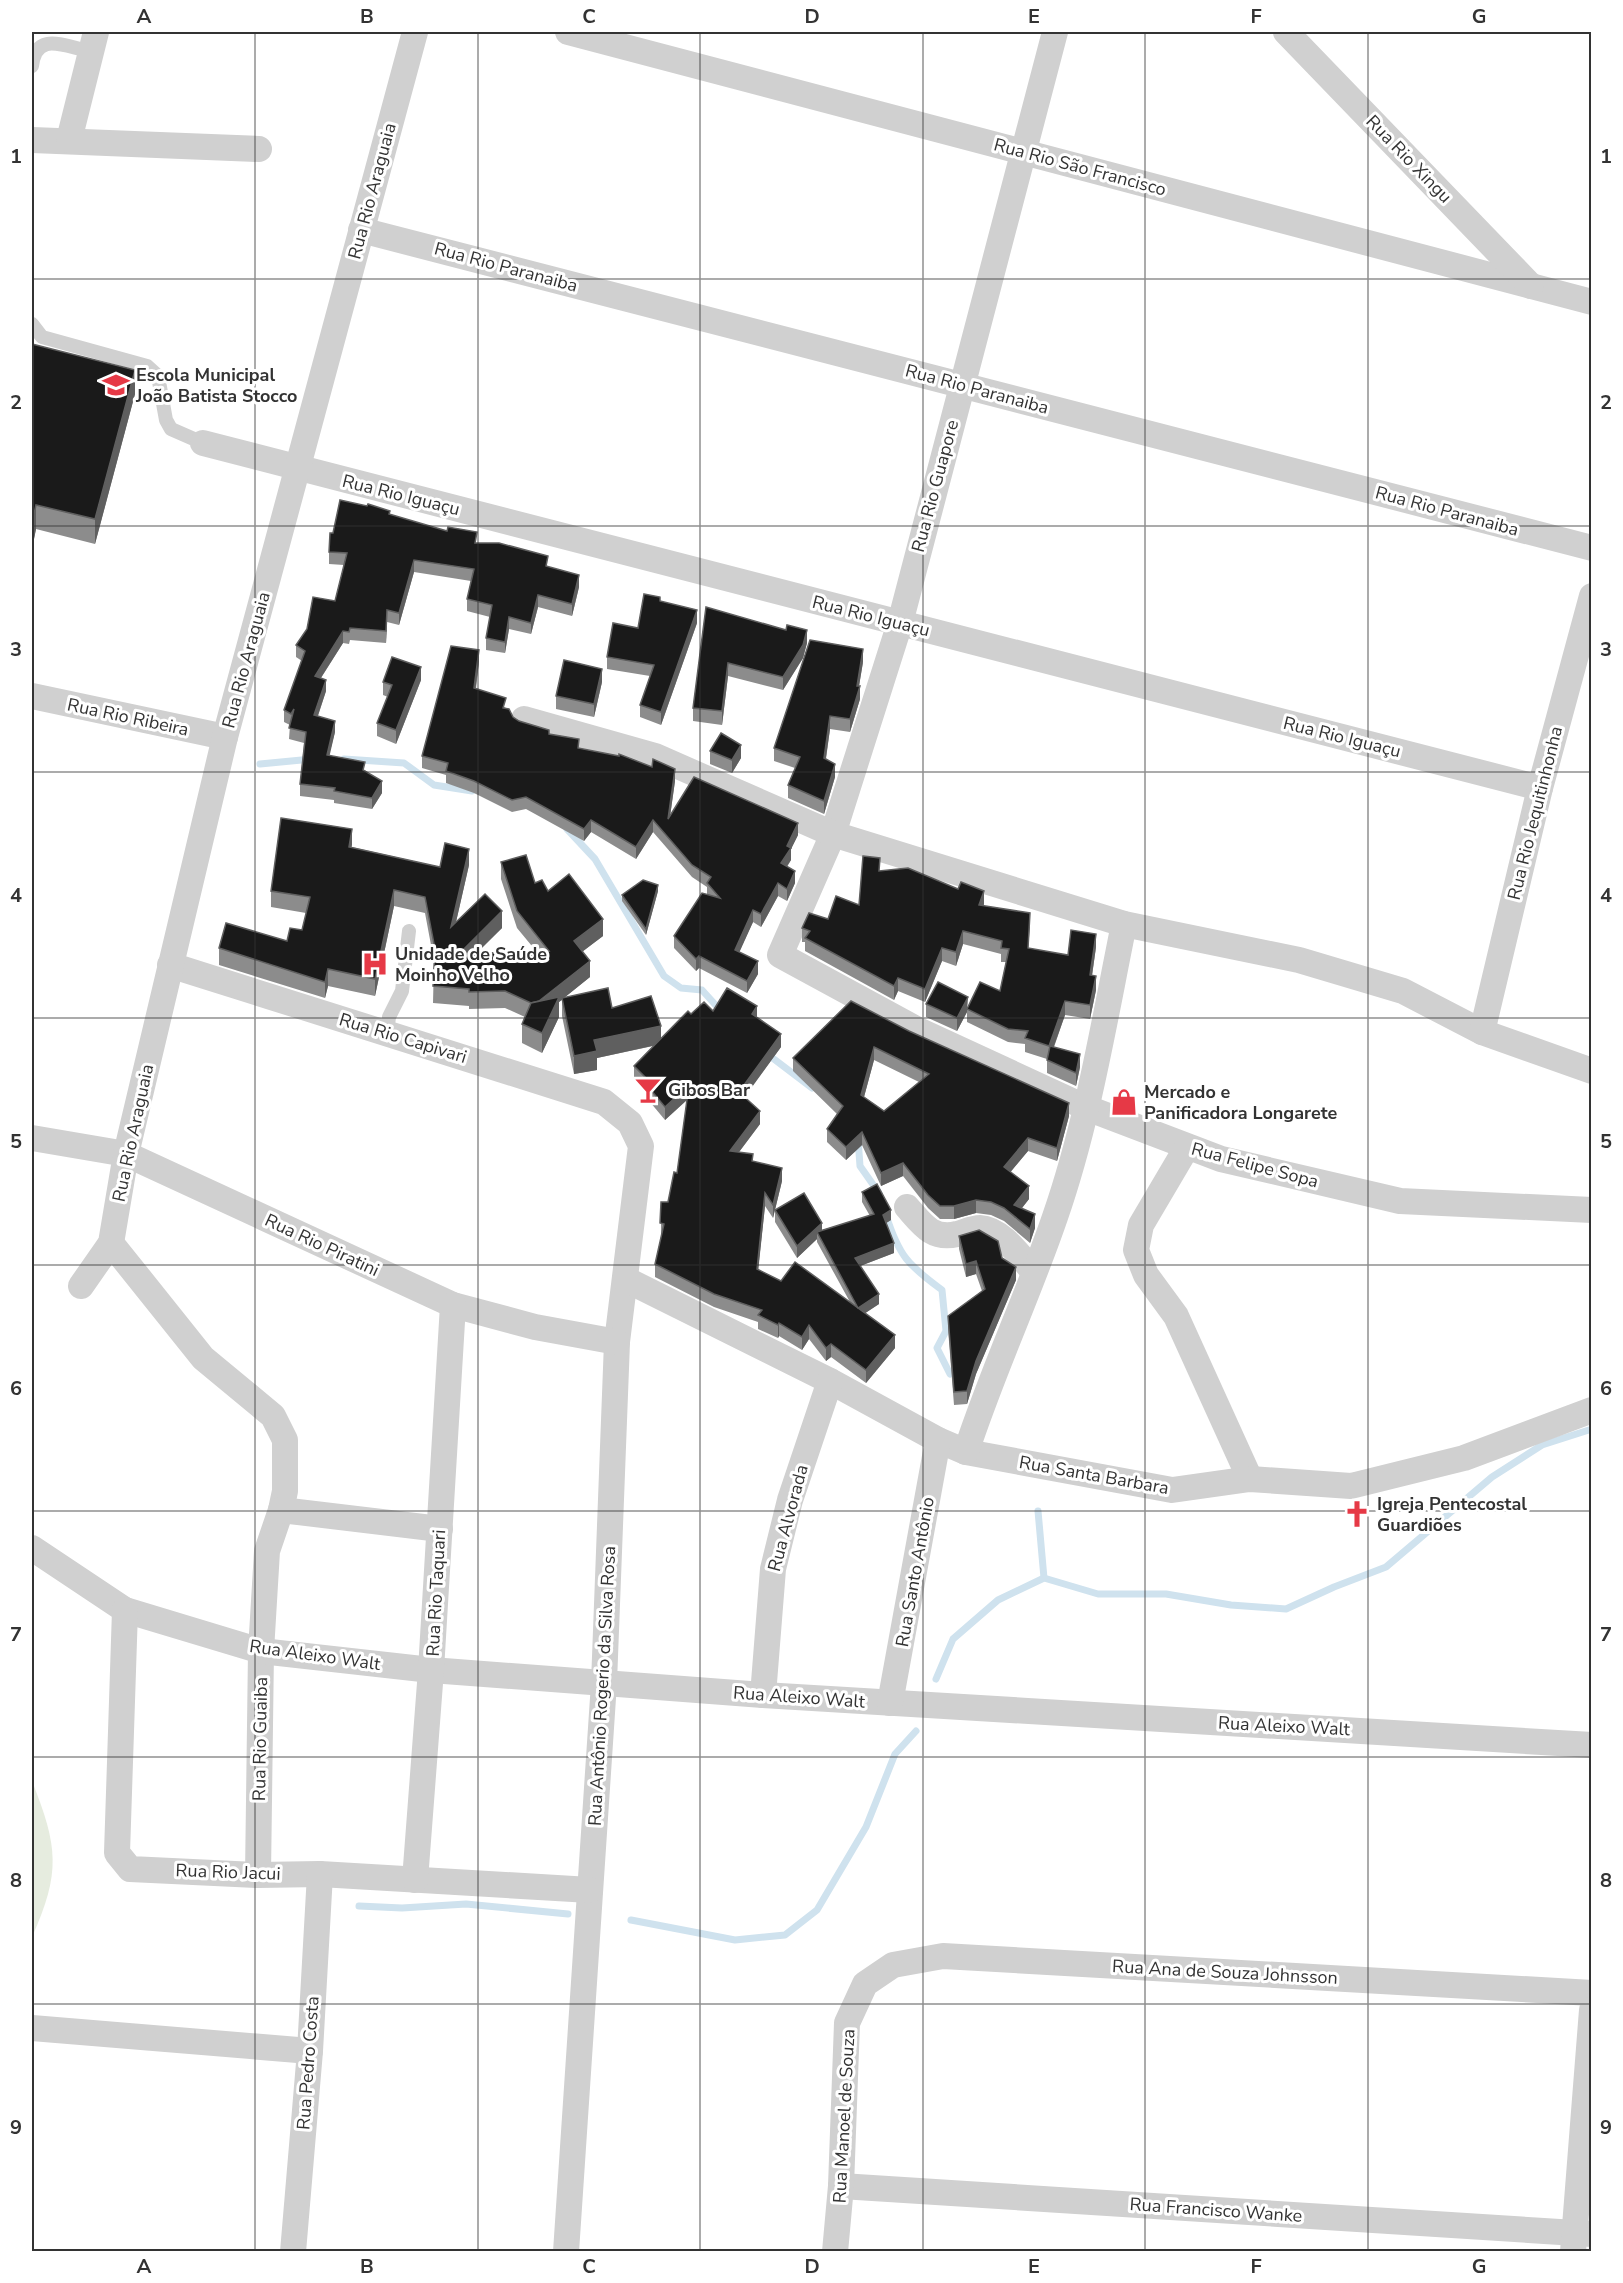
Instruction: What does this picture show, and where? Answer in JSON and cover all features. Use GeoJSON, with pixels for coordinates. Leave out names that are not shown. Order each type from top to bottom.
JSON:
{"type":"FeatureCollection","features":[{"type":"Feature","properties":{"kind":"street","name":"Rua Rio Araguaia"},"geometry":{"type":"LineString","coordinates":[[81,1286],[111,1243],[126,1154],[225,737],[415,32]]}},
{"type":"Feature","properties":{"kind":"street","name":"Rua Rio São Francisco"},"geometry":{"type":"LineString","coordinates":[[568,32],[1592,302]]}},
{"type":"Feature","properties":{"kind":"street","name":"Rua Rio Guapore"},"geometry":{"type":"LineString","coordinates":[[780,955],[834,834],[900,623],[1055,32]]}},
{"type":"Feature","properties":{"kind":"street","name":"Rua Rio Xingu"},"geometry":{"type":"LineString","coordinates":[[1286,32],[1531,286]]}},
{"type":"Feature","properties":{"kind":"street"},"geometry":{"type":"LineString","coordinates":[[69,140],[93,41]]}},
{"type":"Feature","properties":{"kind":"street"},"geometry":{"type":"LineString","coordinates":[[32,140],[260,149]]}},
{"type":"Feature","properties":{"kind":"street","name":"Rua Rio Paranaiba"},"geometry":{"type":"LineString","coordinates":[[362,230],[1592,548]]}},
{"type":"Feature","properties":{"kind":"street","name":"Rua Rio Iguaçu"},"geometry":{"type":"LineString","coordinates":[[203,443],[1540,788]]}},
{"type":"Feature","properties":{"kind":"street","name":"Rua Rio Jequitinhonha"},"geometry":{"type":"LineString","coordinates":[[1482,1032],[1540,788],[1592,596]]}},
{"type":"Feature","properties":{"kind":"street","name":"Rua Rio Ribeira"},"geometry":{"type":"LineString","coordinates":[[32,696],[225,737]]}},
{"type":"Feature","properties":{"kind":"street"},"geometry":{"type":"LineString","coordinates":[[524,719],[655,756],[834,834],[1124,924],[1299,960],[1393,988],[1482,1032],[1592,1071]]}},
{"type":"Feature","properties":{"kind":"street"},"geometry":{"type":"LineString","coordinates":[[966,1452],[981,1407],[1055,1216],[1087,1108],[1124,924]]}},
{"type":"Feature","properties":{"kind":"street","name":"Rua Felipe Sopa"},"geometry":{"type":"LineString","coordinates":[[780,955],[916,1029],[1087,1108],[1221,1159],[1400,1201],[1592,1210]]}},
{"type":"Feature","properties":{"kind":"street","name":"Rua Rio Capivari"},"geometry":{"type":"LineString","coordinates":[[170,965],[604,1102],[630,1123]]}},
{"type":"Feature","properties":{"kind":"street","name":"Rua Antônio Rogerio da Silva Rosa"},"geometry":{"type":"LineString","coordinates":[[566,2252],[604,1683],[617,1342],[641,1146],[630,1123]]}},
{"type":"Feature","properties":{"kind":"street","name":"Rua Rio Piratini"},"geometry":{"type":"LineString","coordinates":[[32,1138],[126,1154],[453,1305],[535,1327],[617,1342]]}},
{"type":"Feature","properties":{"kind":"street"},"geometry":{"type":"LineString","coordinates":[[1187,1147],[1141,1225],[1136,1250],[1146,1275],[1176,1316],[1250,1479]]}},
{"type":"Feature","properties":{"kind":"street"},"geometry":{"type":"LineString","coordinates":[[908,1207],[926,1230],[937,1235],[950,1235],[980,1228],[992,1232],[1011,1246],[1034,1272]]}},
{"type":"Feature","properties":{"kind":"street","name":"Rua Rio Guaiba"},"geometry":{"type":"LineString","coordinates":[[111,1243],[203,1358],[273,1416],[285,1440],[286,1457],[281,1510],[267,1551],[261,1651],[258,1875]]}},
{"type":"Feature","properties":{"kind":"street","name":"Rua Santa Barbara"},"geometry":{"type":"LineString","coordinates":[[625,1279],[830,1381],[938,1440],[966,1452],[1172,1491],[1250,1479],[1351,1486],[1464,1458],[1592,1410]]}},
{"type":"Feature","properties":{"kind":"street","name":"Rua Rio Taquari"},"geometry":{"type":"LineString","coordinates":[[415,1880],[431,1670],[453,1305]]}},
{"type":"Feature","properties":{"kind":"street","name":"Rua Alvorada"},"geometry":{"type":"LineString","coordinates":[[763,1695],[773,1569],[790,1500],[830,1381]]}},
{"type":"Feature","properties":{"kind":"street","name":"Rua Santo Antônio"},"geometry":{"type":"LineString","coordinates":[[890,1703],[938,1440]]}},
{"type":"Feature","properties":{"kind":"street"},"geometry":{"type":"LineString","coordinates":[[281,1510],[440,1529]]}},
{"type":"Feature","properties":{"kind":"street","name":"Rua Aleixo Walt"},"geometry":{"type":"LineString","coordinates":[[32,1548],[125,1610],[261,1651],[431,1670],[763,1695],[1592,1744]]}},
{"type":"Feature","properties":{"kind":"street","name":"Rua Rio Jacui"},"geometry":{"type":"LineString","coordinates":[[125,1610],[117,1853],[130,1869],[258,1875],[320,1874],[590,1890]]}},
{"type":"Feature","properties":{"kind":"street","name":"Rua Pedro Costa"},"geometry":{"type":"LineString","coordinates":[[293,2252],[310,2051],[320,1874]]}},
{"type":"Feature","properties":{"kind":"street","name":"Rua Ana de Souza Johnsson"},"geometry":{"type":"LineString","coordinates":[[865,1984],[893,1965],[943,1956],[1592,1994]]}},
{"type":"Feature","properties":{"kind":"street","name":"Rua Manoel de Souza"},"geometry":{"type":"LineString","coordinates":[[835,2252],[841,2186],[847,2023],[865,1984]]}},
{"type":"Feature","properties":{"kind":"street"},"geometry":{"type":"LineString","coordinates":[[1580,2239],[1592,2010]]}},
{"type":"Feature","properties":{"kind":"street"},"geometry":{"type":"LineString","coordinates":[[32,2028],[310,2051]]}},
{"type":"Feature","properties":{"kind":"street","name":"Rua Francisco Wanke"},"geometry":{"type":"LineString","coordinates":[[841,2186],[1580,2239]]}},
{"type":"Feature","properties":{"kind":"lane"},"geometry":{"type":"LineString","coordinates":[[32,66],[35,50],[47,43],[93,41]]}},
{"type":"Feature","properties":{"kind":"lane"},"geometry":{"type":"LineString","coordinates":[[32,324],[42,336],[147,366],[158,376],[166,420],[171,429],[203,443]]}},
{"type":"Feature","properties":{"kind":"lane"},"geometry":{"type":"LineString","coordinates":[[387,1034],[389,1017],[402,991],[409,931]]}},
{"type":"Feature","properties":{"kind":"shaded area"},"geometry":{"type":"Polygon","coordinates":[[[32,1781],[47,1824],[53,1859],[48,1894],[32,1937],[32,1781]]]}},
{"type":"Feature","properties":{"kind":"building"},"geometry":{"type":"Polygon","coordinates":[[[32,344],[135,370],[95,519],[36,505],[34,514],[32,514],[32,344]]]}},
{"type":"Feature","properties":{"kind":"building"},"geometry":{"type":"Polygon","coordinates":[[[340,500],[367,506],[368,504],[390,511],[389,514],[447,531],[448,527],[477,532],[475,543],[499,543],[548,556],[546,566],[579,575],[572,604],[538,595],[531,623],[509,617],[505,642],[486,638],[492,605],[467,599],[474,569],[414,560],[399,613],[387,610],[386,631],[350,628],[349,632],[343,631],[315,676],[326,680],[314,715],[335,721],[327,755],[365,762],[363,770],[382,781],[372,798],[334,791],[335,788],[300,784],[306,732],[289,728],[294,709],[291,714],[284,710],[305,651],[296,645],[307,629],[313,597],[335,601],[347,553],[329,552],[330,533],[333,533],[340,500]]]}},
{"type":"Feature","properties":{"kind":"building"},"geometry":{"type":"Polygon","coordinates":[[[644,594],[660,597],[660,601],[697,610],[661,712],[640,705],[654,665],[607,657],[613,623],[638,628],[644,594]]]}},
{"type":"Feature","properties":{"kind":"building"},"geometry":{"type":"Polygon","coordinates":[[[706,607],[786,630],[787,625],[807,630],[803,645],[783,677],[728,663],[722,711],[693,708],[706,607]]]}},
{"type":"Feature","properties":{"kind":"building"},"geometry":{"type":"Polygon","coordinates":[[[810,640],[863,649],[857,686],[860,686],[850,719],[830,716],[824,758],[835,764],[824,801],[788,785],[800,757],[774,748],[810,640]]]}},
{"type":"Feature","properties":{"kind":"building"},"geometry":{"type":"Polygon","coordinates":[[[451,646],[479,650],[474,688],[506,698],[503,708],[509,709],[513,717],[519,721],[549,730],[549,734],[579,739],[578,748],[619,756],[619,754],[652,767],[653,759],[675,769],[668,819],[694,777],[798,823],[787,846],[791,848],[781,863],[795,871],[787,889],[778,883],[761,914],[753,910],[735,950],[758,961],[747,981],[699,956],[696,959],[674,936],[702,893],[720,898],[707,883],[711,877],[692,865],[653,820],[636,847],[591,820],[584,829],[526,797],[512,800],[474,781],[446,771],[448,763],[422,756],[451,646]]]}},
{"type":"Feature","properties":{"kind":"building"},"geometry":{"type":"Polygon","coordinates":[[[392,657],[421,667],[396,730],[377,723],[392,685],[383,682],[392,657]]]}},
{"type":"Feature","properties":{"kind":"building"},"geometry":{"type":"Polygon","coordinates":[[[564,660],[602,669],[594,704],[556,696],[564,660]]]}},
{"type":"Feature","properties":{"kind":"building"},"geometry":{"type":"Polygon","coordinates":[[[721,733],[741,745],[732,760],[710,751],[721,733]]]}},
{"type":"Feature","properties":{"kind":"building"},"geometry":{"type":"Polygon","coordinates":[[[281,818],[352,829],[349,847],[440,867],[445,843],[469,849],[451,927],[485,894],[502,911],[459,954],[549,951],[517,911],[501,862],[526,855],[535,883],[542,880],[548,891],[569,874],[603,919],[574,941],[590,961],[539,1001],[531,1003],[505,991],[469,992],[469,989],[433,986],[435,949],[425,897],[394,890],[375,979],[328,969],[325,982],[219,948],[226,923],[287,941],[290,928],[302,930],[310,897],[271,891],[281,818]]]}},
{"type":"Feature","properties":{"kind":"building"},"geometry":{"type":"Polygon","coordinates":[[[863,856],[880,858],[879,871],[908,868],[958,889],[961,882],[984,891],[979,905],[1030,913],[1028,948],[1068,955],[1071,930],[1096,934],[1090,975],[1096,976],[1090,1005],[1065,1001],[1049,1046],[1025,1038],[1028,1031],[1008,1029],[967,1009],[980,982],[1000,991],[1009,949],[1001,948],[1002,941],[963,931],[956,952],[942,948],[925,989],[898,978],[894,986],[805,938],[810,931],[802,928],[809,913],[828,919],[836,896],[859,905],[863,856]]]}},
{"type":"Feature","properties":{"kind":"building"},"geometry":{"type":"Polygon","coordinates":[[[643,880],[658,885],[646,929],[622,895],[643,880]]]}},
{"type":"Feature","properties":{"kind":"building"},"geometry":{"type":"Polygon","coordinates":[[[938,982],[968,997],[957,1018],[926,1004],[938,982]]]}},
{"type":"Feature","properties":{"kind":"building"},"geometry":{"type":"Polygon","coordinates":[[[608,988],[612,1008],[651,996],[661,1026],[594,1040],[597,1051],[574,1056],[562,998],[608,988]]]}},
{"type":"Feature","properties":{"kind":"building"},"geometry":{"type":"Polygon","coordinates":[[[727,988],[757,1006],[752,1014],[781,1034],[739,1092],[760,1111],[730,1151],[753,1154],[752,1161],[782,1168],[773,1205],[765,1193],[757,1269],[781,1281],[795,1262],[895,1335],[866,1370],[831,1344],[826,1348],[809,1325],[802,1337],[779,1323],[778,1325],[758,1315],[762,1310],[714,1294],[655,1264],[664,1224],[660,1223],[661,1202],[668,1202],[674,1172],[677,1173],[689,1085],[665,1107],[650,1089],[654,1086],[634,1066],[688,1011],[691,1014],[704,1002],[713,1011],[727,988]]]}},
{"type":"Feature","properties":{"kind":"building"},"geometry":{"type":"Polygon","coordinates":[[[559,997],[542,1033],[522,1024],[531,1003],[559,997]]]}},
{"type":"Feature","properties":{"kind":"building"},"geometry":{"type":"Polygon","coordinates":[[[851,1001],[909,1031],[1069,1103],[1057,1148],[1028,1138],[1004,1167],[1029,1186],[1014,1205],[1035,1214],[1030,1229],[1004,1208],[991,1202],[976,1200],[954,1206],[940,1206],[928,1195],[903,1163],[881,1173],[862,1132],[846,1147],[827,1129],[843,1106],[793,1058],[851,1001]],[[874,1047],[861,1095],[884,1111],[929,1074],[874,1047]]]}},
{"type":"Feature","properties":{"kind":"building"},"geometry":{"type":"Polygon","coordinates":[[[1050,1046],[1080,1054],[1076,1073],[1047,1060],[1050,1046]]]}},
{"type":"Feature","properties":{"kind":"building"},"geometry":{"type":"Polygon","coordinates":[[[877,1184],[891,1210],[883,1215],[894,1243],[855,1258],[879,1294],[858,1308],[817,1232],[874,1214],[862,1192],[877,1184]]]}},
{"type":"Feature","properties":{"kind":"building"},"geometry":{"type":"Polygon","coordinates":[[[804,1193],[822,1223],[797,1246],[775,1210],[804,1193]]]}},
{"type":"Feature","properties":{"kind":"building"},"geometry":{"type":"Polygon","coordinates":[[[979,1230],[998,1241],[1002,1258],[1016,1267],[976,1361],[967,1391],[954,1392],[948,1316],[985,1289],[976,1261],[966,1264],[959,1236],[979,1230]]]}},
{"type":"Feature","properties":{"kind":"waterway"},"geometry":{"type":"LineString","coordinates":[[260,764],[312,759]]}},
{"type":"Feature","properties":{"kind":"waterway"},"geometry":{"type":"LineString","coordinates":[[344,759],[404,763],[434,785],[472,791]]}},
{"type":"Feature","properties":{"kind":"waterway"},"geometry":{"type":"LineString","coordinates":[[567,829],[595,859],[664,976],[681,988],[702,990],[721,1011]]}},
{"type":"Feature","properties":{"kind":"waterway"},"geometry":{"type":"LineString","coordinates":[[766,1053],[812,1088]]}},
{"type":"Feature","properties":{"kind":"waterway"},"geometry":{"type":"LineString","coordinates":[[858,1139],[860,1166],[879,1193]]}},
{"type":"Feature","properties":{"kind":"waterway"},"geometry":{"type":"LineString","coordinates":[[886,1215],[900,1250],[921,1274],[942,1290],[946,1331],[937,1348],[950,1374]]}},
{"type":"Feature","properties":{"kind":"waterway"},"geometry":{"type":"LineString","coordinates":[[936,1679],[953,1639],[998,1600],[1044,1578],[1098,1594],[1166,1594],[1231,1605],[1286,1609],[1386,1567],[1492,1477],[1542,1445],[1592,1429]]}},
{"type":"Feature","properties":{"kind":"waterway"},"geometry":{"type":"LineString","coordinates":[[1038,1511],[1044,1578]]}},
{"type":"Feature","properties":{"kind":"waterway"},"geometry":{"type":"LineString","coordinates":[[631,1920],[735,1940],[785,1935],[817,1910],[866,1827],[895,1754],[916,1731]]}},
{"type":"Feature","properties":{"kind":"waterway"},"geometry":{"type":"LineString","coordinates":[[359,1906],[402,1908],[466,1904],[568,1914]]}},
{"type":"Feature","properties":{"kind":"place","name":"Escola Municipal João Batista Stocco"},"geometry":{"type":"Point","coordinates":[116,385]}},
{"type":"Feature","properties":{"kind":"place","name":"Unidade de Saúde Moinho Velho"},"geometry":{"type":"Point","coordinates":[375,964]}},
{"type":"Feature","properties":{"kind":"place","name":"Gibos Bar"},"geometry":{"type":"Point","coordinates":[648,1090]}},
{"type":"Feature","properties":{"kind":"place","name":"Mercado e Panificadora Longarete"},"geometry":{"type":"Point","coordinates":[1124,1102]}},
{"type":"Feature","properties":{"kind":"place","name":"Igreja Pentecostal Guardiões"},"geometry":{"type":"Point","coordinates":[1357,1514]}}]}
